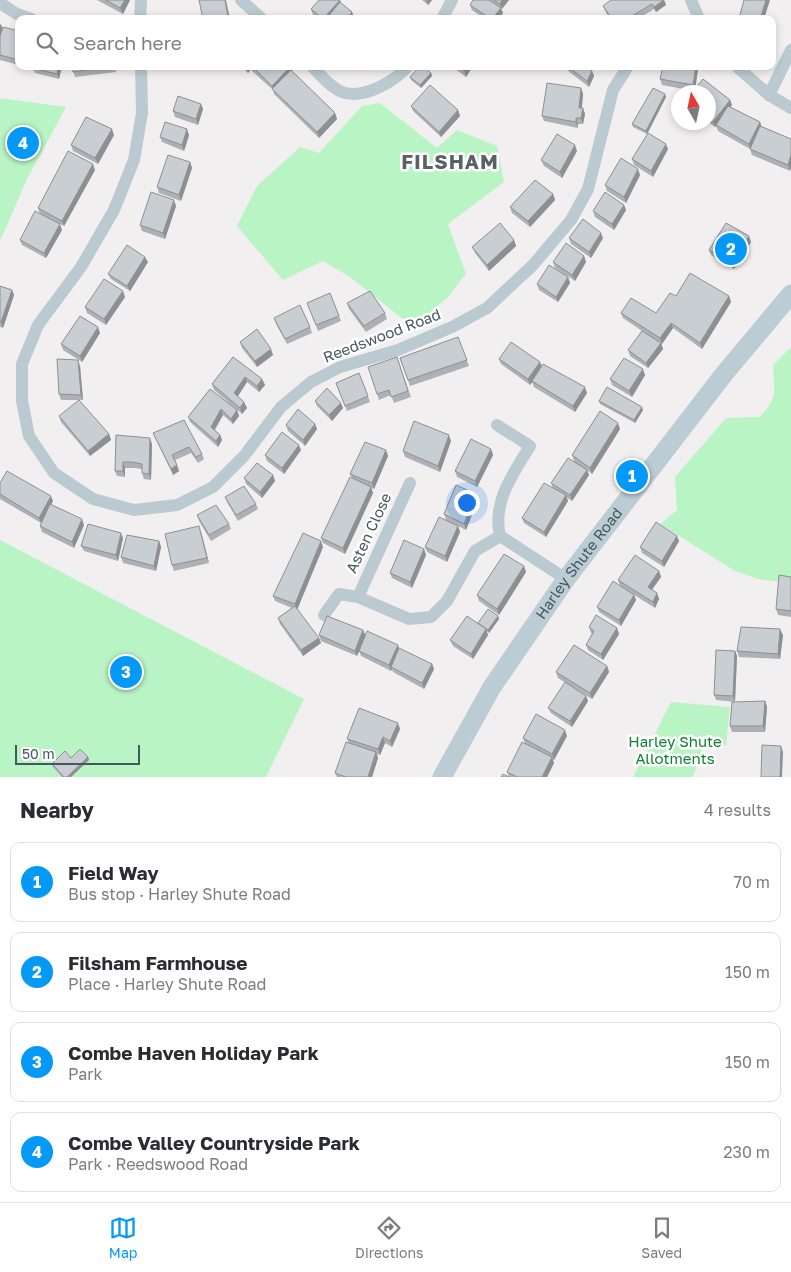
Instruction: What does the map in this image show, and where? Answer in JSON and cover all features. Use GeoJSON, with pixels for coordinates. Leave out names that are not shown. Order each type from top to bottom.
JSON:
{"type":"FeatureCollection","features":[{"type":"Feature","properties":{"kind":"main road","name":"Harley Shute Road"},"geometry":{"type":"LineString","coordinates":[[442,777],[492,687],[566,579],[724,374],[791,294]]}},
{"type":"Feature","properties":{"kind":"street"},"geometry":{"type":"LineString","coordinates":[[140,15],[141,0]]}},
{"type":"Feature","properties":{"kind":"street"},"geometry":{"type":"LineString","coordinates":[[241,0],[258,15]]}},
{"type":"Feature","properties":{"kind":"street"},"geometry":{"type":"LineString","coordinates":[[444,15],[452,0]]}},
{"type":"Feature","properties":{"kind":"street"},"geometry":{"type":"LineString","coordinates":[[691,0],[697,15]]}},
{"type":"Feature","properties":{"kind":"street"},"geometry":{"type":"LineString","coordinates":[[0,3],[20,15]]}},
{"type":"Feature","properties":{"kind":"street"},"geometry":{"type":"LineString","coordinates":[[769,95],[791,50]]}},
{"type":"Feature","properties":{"kind":"street","name":"Reedswood Road"},"geometry":{"type":"LineString","coordinates":[[141,70],[142,113],[134,160],[114,210],[81,267],[38,325],[22,364],[22,401],[29,436],[54,473],[93,499],[134,510],[177,504],[213,487],[244,456],[281,407],[311,382],[340,367],[398,350],[452,327],[487,308],[532,265],[571,220],[588,189],[613,90],[626,70]]}},
{"type":"Feature","properties":{"kind":"street"},"geometry":{"type":"LineString","coordinates":[[316,70],[345,93],[369,91],[396,79],[404,70]]}},
{"type":"Feature","properties":{"kind":"street"},"geometry":{"type":"LineString","coordinates":[[741,70],[769,95],[791,108]]}},
{"type":"Feature","properties":{"kind":"street"},"geometry":{"type":"LineString","coordinates":[[497,425],[530,446],[511,477],[497,510],[496,522],[500,536],[566,579]]}},
{"type":"Feature","properties":{"kind":"street","name":"Asten Close"},"geometry":{"type":"LineString","coordinates":[[358,596],[410,484]]}},
{"type":"Feature","properties":{"kind":"street","name":"Asten Close"},"geometry":{"type":"LineString","coordinates":[[324,615],[339,594],[358,596],[409,619],[431,617],[447,601],[475,552],[500,536]]}},
{"type":"Feature","properties":{"kind":"green space"},"geometry":{"type":"Polygon","coordinates":[[[0,98],[66,107],[27,179],[0,241],[0,98]]]}},
{"type":"Feature","properties":{"kind":"green space"},"geometry":{"type":"Polygon","coordinates":[[[380,103],[437,148],[457,130],[497,146],[504,182],[448,224],[466,274],[448,297],[413,327],[350,277],[323,261],[283,280],[237,226],[257,186],[300,147],[319,153],[362,106],[380,103]]]}},
{"type":"Feature","properties":{"kind":"green space"},"geometry":{"type":"Polygon","coordinates":[[[791,347],[791,583],[758,579],[735,571],[660,524],[677,510],[675,477],[726,418],[759,417],[770,405],[774,394],[773,365],[791,347]]]}},
{"type":"Feature","properties":{"kind":"green space"},"geometry":{"type":"Polygon","coordinates":[[[0,540],[304,699],[266,777],[0,777],[0,540]]]}},
{"type":"Feature","properties":{"kind":"green space","name":"Harley Shute Allotments"},"geometry":{"type":"Polygon","coordinates":[[[671,702],[730,707],[726,746],[706,737],[693,777],[633,777],[671,702]]]}},
{"type":"Feature","properties":{"kind":"building"},"geometry":{"type":"Polygon","coordinates":[[[106,0],[125,0],[120,8],[106,0]]]}},
{"type":"Feature","properties":{"kind":"building"},"geometry":{"type":"Polygon","coordinates":[[[199,0],[225,0],[228,15],[202,15],[199,0]]]}},
{"type":"Feature","properties":{"kind":"building"},"geometry":{"type":"Polygon","coordinates":[[[319,0],[340,0],[327,15],[318,15],[311,9],[319,0]]]}},
{"type":"Feature","properties":{"kind":"building"},"geometry":{"type":"Polygon","coordinates":[[[473,0],[489,0],[501,8],[495,15],[485,15],[470,5],[473,0]]]}},
{"type":"Feature","properties":{"kind":"building"},"geometry":{"type":"Polygon","coordinates":[[[494,0],[502,0],[500,4],[494,0]]]}},
{"type":"Feature","properties":{"kind":"building"},"geometry":{"type":"Polygon","coordinates":[[[611,0],[664,0],[654,7],[652,4],[634,15],[609,15],[603,6],[611,0]]]}},
{"type":"Feature","properties":{"kind":"building"},"geometry":{"type":"Polygon","coordinates":[[[744,0],[766,0],[761,15],[740,15],[744,0]]]}},
{"type":"Feature","properties":{"kind":"building"},"geometry":{"type":"Polygon","coordinates":[[[340,2],[352,12],[350,15],[329,15],[340,2]]]}},
{"type":"Feature","properties":{"kind":"building"},"geometry":{"type":"Polygon","coordinates":[[[3,27],[15,30],[15,59],[0,55],[0,36],[3,27]]]}},
{"type":"Feature","properties":{"kind":"building"},"geometry":{"type":"Polygon","coordinates":[[[41,70],[58,70],[57,74],[41,70]]]}},
{"type":"Feature","properties":{"kind":"building"},"geometry":{"type":"Polygon","coordinates":[[[256,70],[287,70],[272,86],[256,70]]]}},
{"type":"Feature","properties":{"kind":"building"},"geometry":{"type":"Polygon","coordinates":[[[291,70],[335,113],[317,132],[272,89],[291,70]]]}},
{"type":"Feature","properties":{"kind":"building"},"geometry":{"type":"Polygon","coordinates":[[[416,70],[428,70],[431,73],[420,85],[410,77],[416,70]]]}},
{"type":"Feature","properties":{"kind":"building"},"geometry":{"type":"Polygon","coordinates":[[[572,70],[592,71],[587,81],[572,70]]]}},
{"type":"Feature","properties":{"kind":"building"},"geometry":{"type":"Polygon","coordinates":[[[662,70],[695,70],[693,85],[660,79],[662,70]]]}},
{"type":"Feature","properties":{"kind":"building"},"geometry":{"type":"Polygon","coordinates":[[[703,79],[711,85],[698,85],[703,79]]]}},
{"type":"Feature","properties":{"kind":"building"},"geometry":{"type":"Polygon","coordinates":[[[547,83],[581,88],[579,108],[583,108],[581,118],[576,118],[576,122],[542,116],[547,83]]]}},
{"type":"Feature","properties":{"kind":"building"},"geometry":{"type":"Polygon","coordinates":[[[430,85],[458,110],[439,132],[411,106],[430,85]]]}},
{"type":"Feature","properties":{"kind":"building"},"geometry":{"type":"Polygon","coordinates":[[[653,88],[665,94],[646,131],[632,124],[653,88]]]}},
{"type":"Feature","properties":{"kind":"building"},"geometry":{"type":"Polygon","coordinates":[[[716,89],[730,100],[716,118],[716,89]]]}},
{"type":"Feature","properties":{"kind":"building"},"geometry":{"type":"Polygon","coordinates":[[[178,96],[201,104],[196,119],[173,111],[178,96]]]}},
{"type":"Feature","properties":{"kind":"building"},"geometry":{"type":"Polygon","coordinates":[[[728,106],[760,122],[749,144],[716,125],[728,106]]]}},
{"type":"Feature","properties":{"kind":"building"},"geometry":{"type":"Polygon","coordinates":[[[86,117],[112,129],[95,158],[71,145],[86,117]]]}},
{"type":"Feature","properties":{"kind":"building"},"geometry":{"type":"Polygon","coordinates":[[[165,122],[187,129],[182,145],[160,137],[165,122]]]}},
{"type":"Feature","properties":{"kind":"building"},"geometry":{"type":"Polygon","coordinates":[[[760,126],[791,139],[791,155],[788,165],[750,149],[760,126]]]}},
{"type":"Feature","properties":{"kind":"building"},"geometry":{"type":"Polygon","coordinates":[[[648,133],[666,144],[651,171],[632,159],[648,133]]]}},
{"type":"Feature","properties":{"kind":"building"},"geometry":{"type":"Polygon","coordinates":[[[557,134],[575,145],[560,172],[541,160],[557,134]]]}},
{"type":"Feature","properties":{"kind":"building"},"geometry":{"type":"Polygon","coordinates":[[[68,151],[93,164],[62,221],[38,208],[68,151]]]}},
{"type":"Feature","properties":{"kind":"building"},"geometry":{"type":"Polygon","coordinates":[[[168,155],[190,162],[179,195],[157,187],[168,155]]]}},
{"type":"Feature","properties":{"kind":"building"},"geometry":{"type":"Polygon","coordinates":[[[621,158],[638,169],[624,197],[605,185],[621,158]]]}},
{"type":"Feature","properties":{"kind":"building"},"geometry":{"type":"Polygon","coordinates":[[[535,180],[553,194],[528,221],[510,207],[535,180]]]}},
{"type":"Feature","properties":{"kind":"building"},"geometry":{"type":"Polygon","coordinates":[[[151,192],[174,200],[163,233],[140,225],[151,192]]]}},
{"type":"Feature","properties":{"kind":"building"},"geometry":{"type":"Polygon","coordinates":[[[605,192],[624,205],[612,224],[593,211],[605,192]]]}},
{"type":"Feature","properties":{"kind":"building"},"geometry":{"type":"Polygon","coordinates":[[[35,211],[60,224],[44,253],[20,240],[35,211]]]}},
{"type":"Feature","properties":{"kind":"building"},"geometry":{"type":"Polygon","coordinates":[[[583,219],[601,233],[589,252],[569,238],[583,219]]]}},
{"type":"Feature","properties":{"kind":"building"},"geometry":{"type":"Polygon","coordinates":[[[500,223],[514,240],[487,265],[472,247],[500,223]]]}},
{"type":"Feature","properties":{"kind":"building"},"geometry":{"type":"Polygon","coordinates":[[[726,223],[749,236],[732,263],[709,250],[726,223]]]}},
{"type":"Feature","properties":{"kind":"building"},"geometry":{"type":"Polygon","coordinates":[[[566,243],[584,256],[572,275],[553,262],[566,243]]]}},
{"type":"Feature","properties":{"kind":"building"},"geometry":{"type":"Polygon","coordinates":[[[127,245],[145,257],[127,286],[108,274],[127,245]]]}},
{"type":"Feature","properties":{"kind":"building"},"geometry":{"type":"Polygon","coordinates":[[[549,265],[568,277],[556,297],[537,284],[549,265]]]}},
{"type":"Feature","properties":{"kind":"building"},"geometry":{"type":"Polygon","coordinates":[[[690,273],[729,296],[700,343],[671,323],[660,338],[621,313],[631,298],[656,313],[670,293],[676,296],[690,273]]]}},
{"type":"Feature","properties":{"kind":"building"},"geometry":{"type":"Polygon","coordinates":[[[104,279],[123,291],[104,319],[85,307],[104,279]]]}},
{"type":"Feature","properties":{"kind":"building"},"geometry":{"type":"Polygon","coordinates":[[[0,286],[12,290],[1,322],[0,322],[0,286]]]}},
{"type":"Feature","properties":{"kind":"building"},"geometry":{"type":"Polygon","coordinates":[[[370,291],[385,313],[364,326],[347,303],[370,291]]]}},
{"type":"Feature","properties":{"kind":"building"},"geometry":{"type":"Polygon","coordinates":[[[330,293],[339,316],[316,325],[307,303],[330,293]]]}},
{"type":"Feature","properties":{"kind":"building"},"geometry":{"type":"Polygon","coordinates":[[[300,305],[310,327],[285,339],[274,318],[300,305]]]}},
{"type":"Feature","properties":{"kind":"building"},"geometry":{"type":"Polygon","coordinates":[[[80,316],[98,327],[80,356],[61,344],[80,316]]]}},
{"type":"Feature","properties":{"kind":"building"},"geometry":{"type":"Polygon","coordinates":[[[257,329],[271,349],[255,361],[240,342],[257,329]]]}},
{"type":"Feature","properties":{"kind":"building"},"geometry":{"type":"Polygon","coordinates":[[[642,331],[661,343],[646,363],[628,350],[642,331]]]}},
{"type":"Feature","properties":{"kind":"building"},"geometry":{"type":"Polygon","coordinates":[[[458,337],[467,360],[408,380],[400,358],[458,337]]]}},
{"type":"Feature","properties":{"kind":"building"},"geometry":{"type":"Polygon","coordinates":[[[511,342],[540,362],[528,379],[499,359],[511,342]]]}},
{"type":"Feature","properties":{"kind":"building"},"geometry":{"type":"Polygon","coordinates":[[[233,357],[262,379],[257,386],[245,377],[234,393],[244,402],[240,408],[212,384],[233,357]]]}},
{"type":"Feature","properties":{"kind":"building"},"geometry":{"type":"Polygon","coordinates":[[[397,357],[408,391],[391,397],[389,390],[377,394],[368,367],[397,357]]]}},
{"type":"Feature","properties":{"kind":"building"},"geometry":{"type":"Polygon","coordinates":[[[624,358],[643,369],[629,391],[610,379],[624,358]]]}},
{"type":"Feature","properties":{"kind":"building"},"geometry":{"type":"Polygon","coordinates":[[[57,359],[78,360],[81,395],[59,394],[57,359]]]}},
{"type":"Feature","properties":{"kind":"building"},"geometry":{"type":"Polygon","coordinates":[[[543,364],[585,387],[573,406],[532,381],[543,364]]]}},
{"type":"Feature","properties":{"kind":"building"},"geometry":{"type":"Polygon","coordinates":[[[359,373],[368,396],[345,406],[336,383],[359,373]]]}},
{"type":"Feature","properties":{"kind":"building"},"geometry":{"type":"Polygon","coordinates":[[[607,387],[642,407],[634,420],[599,401],[607,387]]]}},
{"type":"Feature","properties":{"kind":"building"},"geometry":{"type":"Polygon","coordinates":[[[327,388],[341,403],[329,415],[315,401],[327,388]]]}},
{"type":"Feature","properties":{"kind":"building"},"geometry":{"type":"Polygon","coordinates":[[[210,389],[237,410],[231,419],[221,409],[211,427],[220,435],[216,441],[188,417],[210,389]]]}},
{"type":"Feature","properties":{"kind":"building"},"geometry":{"type":"Polygon","coordinates":[[[79,400],[109,434],[88,451],[59,416],[79,400]]]}},
{"type":"Feature","properties":{"kind":"building"},"geometry":{"type":"Polygon","coordinates":[[[298,409],[315,424],[303,440],[286,425],[298,409]]]}},
{"type":"Feature","properties":{"kind":"building"},"geometry":{"type":"Polygon","coordinates":[[[600,411],[618,423],[590,468],[572,455],[600,411]]]}},
{"type":"Feature","properties":{"kind":"building"},"geometry":{"type":"Polygon","coordinates":[[[184,420],[202,454],[196,457],[189,447],[180,451],[172,455],[177,465],[171,469],[153,433],[184,420]]]}},
{"type":"Feature","properties":{"kind":"building"},"geometry":{"type":"Polygon","coordinates":[[[414,421],[449,435],[438,466],[403,451],[414,421]]]}},
{"type":"Feature","properties":{"kind":"building"},"geometry":{"type":"Polygon","coordinates":[[[282,432],[299,445],[282,468],[265,455],[282,432]]]}},
{"type":"Feature","properties":{"kind":"building"},"geometry":{"type":"Polygon","coordinates":[[[116,435],[150,438],[149,474],[142,473],[142,464],[132,462],[123,462],[123,471],[115,471],[116,435]]]}},
{"type":"Feature","properties":{"kind":"building"},"geometry":{"type":"Polygon","coordinates":[[[471,439],[491,449],[475,481],[455,471],[471,439]]]}},
{"type":"Feature","properties":{"kind":"building"},"geometry":{"type":"Polygon","coordinates":[[[365,442],[386,450],[372,483],[350,474],[365,442]]]}},
{"type":"Feature","properties":{"kind":"building"},"geometry":{"type":"Polygon","coordinates":[[[568,458],[587,470],[570,495],[551,483],[568,458]]]}},
{"type":"Feature","properties":{"kind":"building"},"geometry":{"type":"Polygon","coordinates":[[[257,463],[273,475],[260,492],[244,478],[257,463]]]}},
{"type":"Feature","properties":{"kind":"building"},"geometry":{"type":"Polygon","coordinates":[[[7,471],[51,496],[39,518],[0,494],[0,483],[7,471]]]}},
{"type":"Feature","properties":{"kind":"building"},"geometry":{"type":"Polygon","coordinates":[[[350,477],[371,487],[343,548],[321,538],[350,477]]]}},
{"type":"Feature","properties":{"kind":"building"},"geometry":{"type":"Polygon","coordinates":[[[544,483],[566,495],[544,532],[522,518],[544,483]]]}},
{"type":"Feature","properties":{"kind":"building"},"geometry":{"type":"Polygon","coordinates":[[[456,485],[476,494],[464,524],[444,514],[456,485]]]}},
{"type":"Feature","properties":{"kind":"building"},"geometry":{"type":"Polygon","coordinates":[[[244,486],[256,504],[236,515],[225,497],[244,486]]]}},
{"type":"Feature","properties":{"kind":"building"},"geometry":{"type":"Polygon","coordinates":[[[50,504],[82,519],[72,542],[40,526],[50,504]]]}},
{"type":"Feature","properties":{"kind":"building"},"geometry":{"type":"Polygon","coordinates":[[[216,505],[229,524],[209,535],[197,515],[216,505]]]}},
{"type":"Feature","properties":{"kind":"building"},"geometry":{"type":"Polygon","coordinates":[[[439,517],[458,526],[445,556],[425,547],[439,517]]]}},
{"type":"Feature","properties":{"kind":"building"},"geometry":{"type":"Polygon","coordinates":[[[656,522],[677,536],[662,561],[640,547],[656,522]]]}},
{"type":"Feature","properties":{"kind":"building"},"geometry":{"type":"Polygon","coordinates":[[[88,524],[121,533],[116,555],[81,546],[88,524]]]}},
{"type":"Feature","properties":{"kind":"building"},"geometry":{"type":"Polygon","coordinates":[[[199,526],[207,558],[172,565],[165,534],[199,526]]]}},
{"type":"Feature","properties":{"kind":"building"},"geometry":{"type":"Polygon","coordinates":[[[303,533],[321,541],[295,604],[273,596],[303,533]]]}},
{"type":"Feature","properties":{"kind":"building"},"geometry":{"type":"Polygon","coordinates":[[[127,535],[159,541],[154,566],[121,557],[127,535]]]}},
{"type":"Feature","properties":{"kind":"building"},"geometry":{"type":"Polygon","coordinates":[[[404,540],[424,549],[410,582],[390,573],[404,540]]]}},
{"type":"Feature","properties":{"kind":"building"},"geometry":{"type":"Polygon","coordinates":[[[504,554],[524,566],[497,609],[477,595],[504,554]]]}},
{"type":"Feature","properties":{"kind":"building"},"geometry":{"type":"Polygon","coordinates":[[[635,555],[659,571],[648,587],[657,593],[653,602],[618,580],[635,555]]]}},
{"type":"Feature","properties":{"kind":"building"},"geometry":{"type":"Polygon","coordinates":[[[779,575],[791,577],[791,611],[776,609],[779,575]]]}},
{"type":"Feature","properties":{"kind":"building"},"geometry":{"type":"Polygon","coordinates":[[[613,581],[634,595],[619,620],[597,607],[613,581]]]}},
{"type":"Feature","properties":{"kind":"building"},"geometry":{"type":"Polygon","coordinates":[[[295,606],[319,638],[301,650],[278,618],[295,606]]]}},
{"type":"Feature","properties":{"kind":"building"},"geometry":{"type":"Polygon","coordinates":[[[488,609],[498,616],[488,630],[478,623],[488,609]]]}},
{"type":"Feature","properties":{"kind":"building"},"geometry":{"type":"Polygon","coordinates":[[[596,615],[617,628],[601,654],[586,645],[594,631],[589,627],[596,615]]]}},
{"type":"Feature","properties":{"kind":"building"},"geometry":{"type":"Polygon","coordinates":[[[327,616],[363,630],[355,651],[319,635],[327,616]]]}},
{"type":"Feature","properties":{"kind":"building"},"geometry":{"type":"Polygon","coordinates":[[[467,616],[486,629],[471,654],[450,640],[467,616]]]}},
{"type":"Feature","properties":{"kind":"building"},"geometry":{"type":"Polygon","coordinates":[[[741,627],[780,629],[778,654],[737,651],[741,627]]]}},
{"type":"Feature","properties":{"kind":"building"},"geometry":{"type":"Polygon","coordinates":[[[367,631],[398,645],[389,665],[359,651],[367,631]]]}},
{"type":"Feature","properties":{"kind":"building"},"geometry":{"type":"Polygon","coordinates":[[[574,645],[607,666],[590,693],[556,672],[574,645]]]}},
{"type":"Feature","properties":{"kind":"building"},"geometry":{"type":"Polygon","coordinates":[[[399,648],[432,664],[422,683],[391,667],[399,648]]]}},
{"type":"Feature","properties":{"kind":"building"},"geometry":{"type":"Polygon","coordinates":[[[716,650],[735,651],[733,696],[714,695],[716,650]]]}},
{"type":"Feature","properties":{"kind":"building"},"geometry":{"type":"Polygon","coordinates":[[[565,682],[586,696],[570,721],[548,708],[565,682]]]}},
{"type":"Feature","properties":{"kind":"building"},"geometry":{"type":"Polygon","coordinates":[[[765,701],[763,726],[730,726],[732,702],[765,701]]]}},
{"type":"Feature","properties":{"kind":"building"},"geometry":{"type":"Polygon","coordinates":[[[359,708],[398,723],[390,741],[383,737],[378,749],[347,739],[359,708]]]}},
{"type":"Feature","properties":{"kind":"building"},"geometry":{"type":"Polygon","coordinates":[[[536,714],[565,730],[552,754],[523,738],[536,714]]]}},
{"type":"Feature","properties":{"kind":"building"},"geometry":{"type":"Polygon","coordinates":[[[346,742],[376,752],[368,777],[346,777],[335,773],[346,742]]]}},
{"type":"Feature","properties":{"kind":"building"},"geometry":{"type":"Polygon","coordinates":[[[522,742],[552,757],[542,777],[517,777],[507,772],[522,742]]]}},
{"type":"Feature","properties":{"kind":"building"},"geometry":{"type":"Polygon","coordinates":[[[762,745],[781,746],[780,777],[761,777],[762,745]]]}},
{"type":"Feature","properties":{"kind":"building"},"geometry":{"type":"Polygon","coordinates":[[[80,749],[88,757],[67,777],[64,777],[52,764],[65,751],[71,758],[80,749]]]}},
{"type":"Feature","properties":{"kind":"place","name":"Combe Valley Countryside Park"},"geometry":{"type":"Point","coordinates":[23,143]}},
{"type":"Feature","properties":{"kind":"place","name":"Filsham Farmhouse"},"geometry":{"type":"Point","coordinates":[731,249]}},
{"type":"Feature","properties":{"kind":"place","name":"Field Way"},"geometry":{"type":"Point","coordinates":[632,476]}},
{"type":"Feature","properties":{"kind":"place","name":"Combe Haven Holiday Park"},"geometry":{"type":"Point","coordinates":[126,672]}},
{"type":"Feature","properties":{"kind":"district","name":"FILSHAM"},"geometry":{"type":"Point","coordinates":[450,162]}}]}
